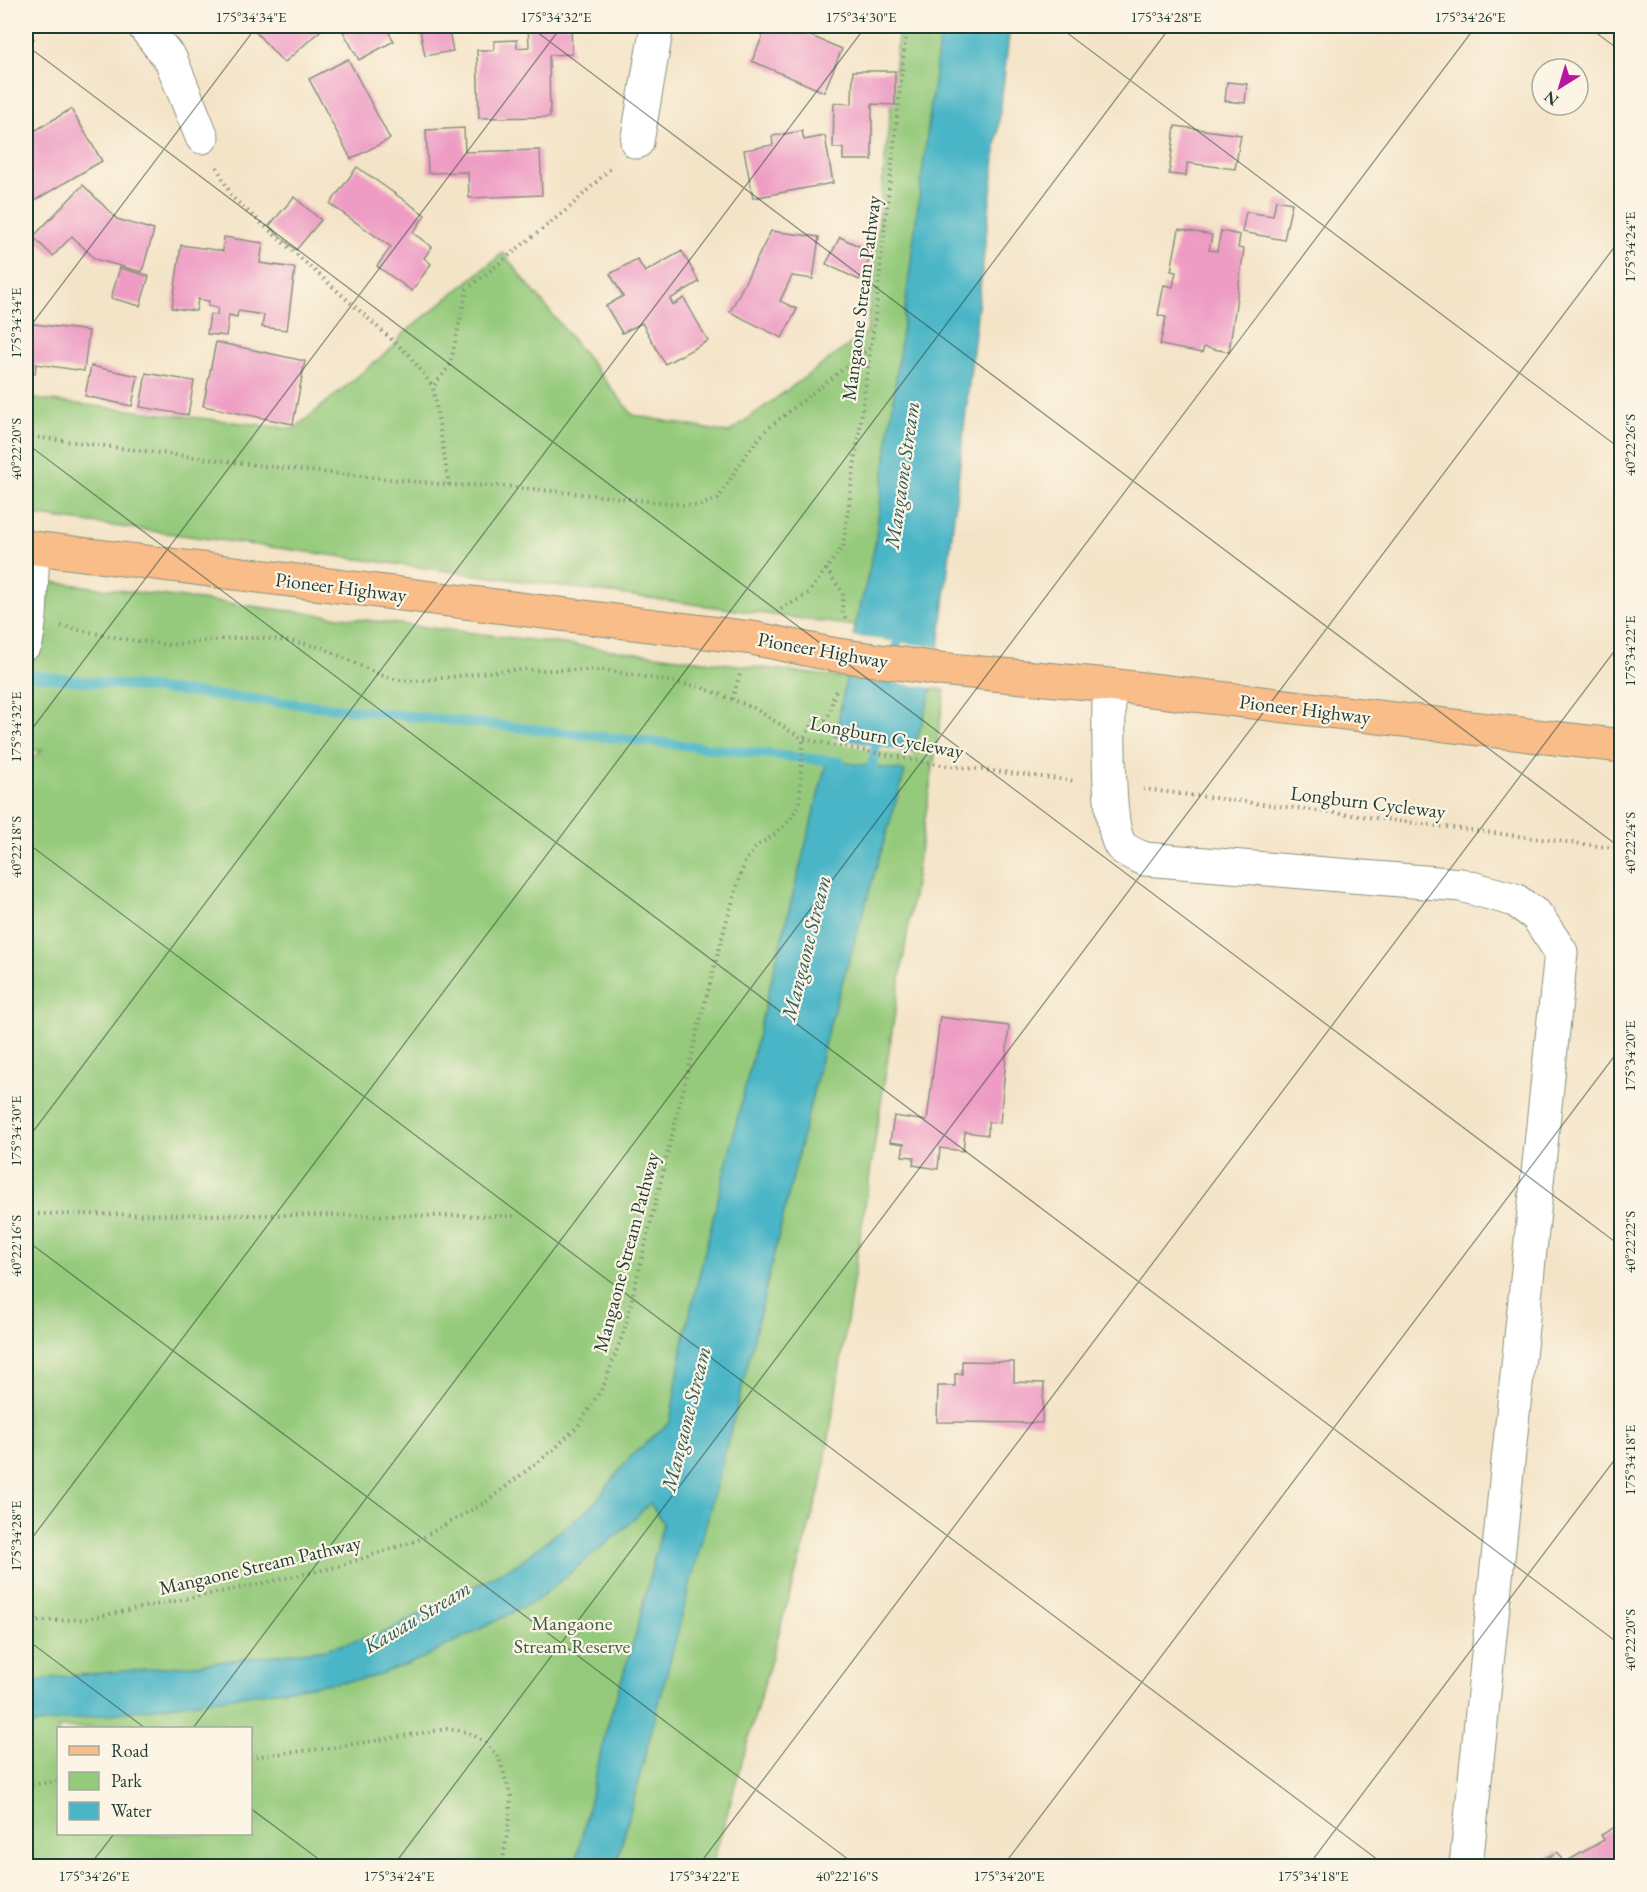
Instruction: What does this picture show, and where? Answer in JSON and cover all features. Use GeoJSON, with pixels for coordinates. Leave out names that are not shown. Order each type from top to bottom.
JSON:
{"type":"FeatureCollection","features":[{"type":"Feature","properties":{"kind":"main road","name":"Pioneer Highway"},"geometry":{"type":"LineString","coordinates":[[29,548],[752,638],[841,655],[939,669],[1109,685],[1622,746]]}},
{"type":"Feature","properties":{"kind":"street"},"geometry":{"type":"LineString","coordinates":[[144,26],[171,60],[202,137]]}},
{"type":"Feature","properties":{"kind":"street"},"geometry":{"type":"LineString","coordinates":[[637,142],[657,26]]}},
{"type":"Feature","properties":{"kind":"street"},"geometry":{"type":"LineString","coordinates":[[26,643],[30,617],[29,548]]}},
{"type":"Feature","properties":{"kind":"street"},"geometry":{"type":"LineString","coordinates":[[1109,685],[1113,820],[1116,836],[1122,847],[1145,859],[1461,885],[1515,900],[1537,916],[1561,952],[1466,1866]]}},
{"type":"Feature","properties":{"kind":"path","name":"Mangaone Stream Pathway"},"geometry":{"type":"LineString","coordinates":[[780,609],[808,594],[843,546],[870,348],[907,26]]}},
{"type":"Feature","properties":{"kind":"path"},"geometry":{"type":"LineString","coordinates":[[202,137],[232,197],[410,355],[433,387],[449,485]]}},
{"type":"Feature","properties":{"kind":"path"},"geometry":{"type":"LineString","coordinates":[[433,387],[450,365],[467,289],[570,207],[637,142]]}},
{"type":"Feature","properties":{"kind":"path"},"geometry":{"type":"LineString","coordinates":[[26,436],[272,467],[449,485],[504,486],[697,506],[718,499],[746,454],[767,429],[870,348]]}},
{"type":"Feature","properties":{"kind":"path"},"geometry":{"type":"LineString","coordinates":[[803,739],[816,719],[825,720],[829,716],[841,655],[843,593],[826,569]]}},
{"type":"Feature","properties":{"kind":"path","name":"Longburn Cycleway"},"geometry":{"type":"LineString","coordinates":[[58,625],[123,639],[170,645],[232,638],[264,638],[295,642],[323,648],[380,675],[398,680],[416,681],[508,670],[604,670],[701,687],[754,708],[803,739],[934,764],[1622,849]]}},
{"type":"Feature","properties":{"kind":"path"},"geometry":{"type":"LineString","coordinates":[[732,699],[744,661]]}},
{"type":"Feature","properties":{"kind":"path","name":"Mangaone Stream Pathway"},"geometry":{"type":"LineString","coordinates":[[26,1622],[85,1618],[244,1587],[336,1567],[418,1540],[486,1502],[552,1451],[578,1426],[604,1385],[624,1331],[701,1017],[745,861],[758,845],[774,835],[790,820],[799,804],[803,739]]}},
{"type":"Feature","properties":{"kind":"path"},"geometry":{"type":"LineString","coordinates":[[26,1214],[515,1216]]}},
{"type":"Feature","properties":{"kind":"path"},"geometry":{"type":"LineString","coordinates":[[252,1757],[330,1748],[446,1729],[467,1732],[486,1742],[499,1758],[511,1796],[502,1866]]}},
{"type":"Feature","properties":{"kind":"path"},"geometry":{"type":"LineString","coordinates":[[26,1786],[57,1782]]}},
{"type":"Feature","properties":{"kind":"green space"},"geometry":{"type":"Polygon","coordinates":[[[899,26],[986,26],[899,632],[26,514],[26,398],[294,429],[392,348],[402,335],[503,253],[633,415],[728,433],[867,332],[899,26]]]}},
{"type":"Feature","properties":{"kind":"green space","name":"Mangaone Stream Reserve"},"geometry":{"type":"Polygon","coordinates":[[[26,579],[945,690],[822,1482],[712,1866],[26,1866],[26,764],[42,750],[26,751],[26,579]]]}},
{"type":"Feature","properties":{"kind":"water"},"geometry":{"type":"Polygon","coordinates":[[[941,26],[1010,26],[939,647],[853,636],[874,550],[941,26]]]}},
{"type":"Feature","properties":{"kind":"water"},"geometry":{"type":"Polygon","coordinates":[[[846,678],[932,688],[913,754],[835,739],[846,678]]]}},
{"type":"Feature","properties":{"kind":"water","name":"Kawau Stream"},"geometry":{"type":"Polygon","coordinates":[[[827,760],[905,771],[827,1034],[744,1380],[616,1866],[575,1866],[605,1734],[637,1629],[663,1523],[650,1503],[623,1530],[537,1600],[421,1659],[369,1678],[26,1726],[26,1683],[57,1677],[191,1665],[326,1649],[386,1632],[517,1564],[592,1506],[630,1457],[670,1422],[684,1337],[827,760]]]}},
{"type":"Feature","properties":{"kind":"pier"},"geometry":{"type":"Polygon","coordinates":[[[850,635],[939,647],[938,650],[852,638],[850,635]]]}},
{"type":"Feature","properties":{"kind":"pier"},"geometry":{"type":"Polygon","coordinates":[[[846,675],[933,685],[932,688],[843,677],[846,675]]]}},
{"type":"Feature","properties":{"kind":"pier"},"geometry":{"type":"Polygon","coordinates":[[[832,738],[916,754],[912,757],[835,742],[832,738]]]}},
{"type":"Feature","properties":{"kind":"building"},"geometry":{"type":"Polygon","coordinates":[[[26,26],[34,39],[26,45],[26,26]]]}},
{"type":"Feature","properties":{"kind":"building"},"geometry":{"type":"Polygon","coordinates":[[[250,26],[317,26],[321,30],[284,63],[250,26]]]}},
{"type":"Feature","properties":{"kind":"building"},"geometry":{"type":"Polygon","coordinates":[[[340,26],[385,26],[394,41],[359,60],[340,26]]]}},
{"type":"Feature","properties":{"kind":"building"},"geometry":{"type":"Polygon","coordinates":[[[448,26],[453,51],[425,56],[420,30],[448,26]]]}},
{"type":"Feature","properties":{"kind":"building"},"geometry":{"type":"Polygon","coordinates":[[[528,26],[571,26],[572,54],[549,55],[550,117],[479,118],[477,50],[494,50],[494,41],[517,40],[517,48],[529,47],[528,26]]]}},
{"type":"Feature","properties":{"kind":"building"},"geometry":{"type":"Polygon","coordinates":[[[767,26],[787,26],[842,49],[824,92],[752,61],[767,26]]]}},
{"type":"Feature","properties":{"kind":"building"},"geometry":{"type":"Polygon","coordinates":[[[348,59],[390,139],[351,159],[309,79],[348,59]]]}},
{"type":"Feature","properties":{"kind":"building"},"geometry":{"type":"Polygon","coordinates":[[[853,71],[895,71],[895,105],[872,104],[872,160],[843,160],[843,148],[833,148],[834,103],[852,104],[853,71]]]}},
{"type":"Feature","properties":{"kind":"building"},"geometry":{"type":"Polygon","coordinates":[[[1227,82],[1247,84],[1245,103],[1225,101],[1227,82]]]}},
{"type":"Feature","properties":{"kind":"building"},"geometry":{"type":"Polygon","coordinates":[[[71,109],[102,161],[27,205],[26,136],[71,109]]]}},
{"type":"Feature","properties":{"kind":"building"},"geometry":{"type":"Polygon","coordinates":[[[1175,126],[1241,135],[1235,169],[1187,163],[1186,176],[1169,174],[1175,126]]]}},
{"type":"Feature","properties":{"kind":"building"},"geometry":{"type":"Polygon","coordinates":[[[464,128],[465,152],[540,150],[542,195],[469,198],[468,172],[428,173],[426,130],[464,128]]]}},
{"type":"Feature","properties":{"kind":"building"},"geometry":{"type":"Polygon","coordinates":[[[802,131],[804,140],[825,136],[833,183],[753,198],[744,150],[773,145],[772,136],[802,131]]]}},
{"type":"Feature","properties":{"kind":"building"},"geometry":{"type":"Polygon","coordinates":[[[357,167],[425,215],[413,233],[432,247],[424,258],[431,264],[412,291],[377,266],[391,247],[330,204],[357,167]]]}},
{"type":"Feature","properties":{"kind":"building"},"geometry":{"type":"Polygon","coordinates":[[[83,185],[117,219],[154,230],[142,272],[95,259],[72,236],[53,256],[33,237],[83,185]]]}},
{"type":"Feature","properties":{"kind":"building"},"geometry":{"type":"Polygon","coordinates":[[[294,197],[321,220],[296,250],[269,226],[294,197]]]}},
{"type":"Feature","properties":{"kind":"building"},"geometry":{"type":"Polygon","coordinates":[[[1276,200],[1292,203],[1284,240],[1242,232],[1246,212],[1273,216],[1276,200]]]}},
{"type":"Feature","properties":{"kind":"building"},"geometry":{"type":"Polygon","coordinates":[[[1179,229],[1212,235],[1209,250],[1217,251],[1221,231],[1240,235],[1238,248],[1244,249],[1229,352],[1204,347],[1202,353],[1160,345],[1166,317],[1158,315],[1164,285],[1173,287],[1176,272],[1171,271],[1179,229]]]}},
{"type":"Feature","properties":{"kind":"building"},"geometry":{"type":"Polygon","coordinates":[[[771,231],[819,237],[813,279],[792,276],[780,301],[797,309],[782,338],[730,312],[771,231]]]}},
{"type":"Feature","properties":{"kind":"building"},"geometry":{"type":"Polygon","coordinates":[[[224,237],[263,243],[260,263],[295,268],[287,330],[262,327],[264,315],[238,311],[237,317],[229,315],[226,336],[207,334],[210,314],[217,315],[218,308],[208,306],[209,301],[198,299],[196,311],[172,308],[181,245],[223,251],[224,237]]]}},
{"type":"Feature","properties":{"kind":"building"},"geometry":{"type":"Polygon","coordinates":[[[840,237],[873,253],[859,280],[826,264],[840,237]]]}},
{"type":"Feature","properties":{"kind":"building"},"geometry":{"type":"Polygon","coordinates":[[[682,251],[699,282],[670,299],[673,305],[684,298],[708,341],[665,364],[642,323],[622,333],[606,306],[623,296],[610,274],[637,259],[645,272],[682,251]]]}},
{"type":"Feature","properties":{"kind":"building"},"geometry":{"type":"Polygon","coordinates":[[[120,268],[149,276],[140,306],[111,298],[120,268]]]}},
{"type":"Feature","properties":{"kind":"building"},"geometry":{"type":"Polygon","coordinates":[[[26,323],[89,331],[84,371],[36,364],[35,374],[26,373],[26,323]]]}},
{"type":"Feature","properties":{"kind":"building"},"geometry":{"type":"Polygon","coordinates":[[[216,342],[305,361],[293,424],[203,406],[216,342]]]}},
{"type":"Feature","properties":{"kind":"building"},"geometry":{"type":"Polygon","coordinates":[[[91,366],[138,376],[132,406],[85,396],[91,366]]]}},
{"type":"Feature","properties":{"kind":"building"},"geometry":{"type":"Polygon","coordinates":[[[146,373],[194,381],[188,415],[140,407],[146,373]]]}},
{"type":"Feature","properties":{"kind":"building"},"geometry":{"type":"Polygon","coordinates":[[[940,1017],[1009,1026],[1000,1123],[988,1122],[988,1135],[965,1132],[963,1151],[940,1148],[938,1169],[913,1165],[914,1157],[902,1156],[904,1144],[890,1142],[894,1116],[927,1121],[940,1017]]]}},
{"type":"Feature","properties":{"kind":"building"},"geometry":{"type":"Polygon","coordinates":[[[962,1361],[1014,1362],[1014,1382],[1044,1383],[1042,1423],[937,1422],[938,1386],[955,1386],[955,1374],[962,1374],[962,1361]]]}},
{"type":"Feature","properties":{"kind":"building"},"geometry":{"type":"Polygon","coordinates":[[[1622,1823],[1622,1866],[1532,1866],[1557,1852],[1564,1863],[1604,1840],[1601,1835],[1622,1823]]]}},
{"type":"Feature","properties":{"kind":"waterway","name":"Mangaone Stream"},"geometry":{"type":"LineString","coordinates":[[886,697],[900,630]]}},
{"type":"Feature","properties":{"kind":"waterway"},"geometry":{"type":"LineString","coordinates":[[26,675],[840,762]]}},
{"type":"Feature","properties":{"kind":"waterway","name":"Mangaone Stream"},"geometry":{"type":"LineString","coordinates":[[869,779],[879,733]]}}]}
